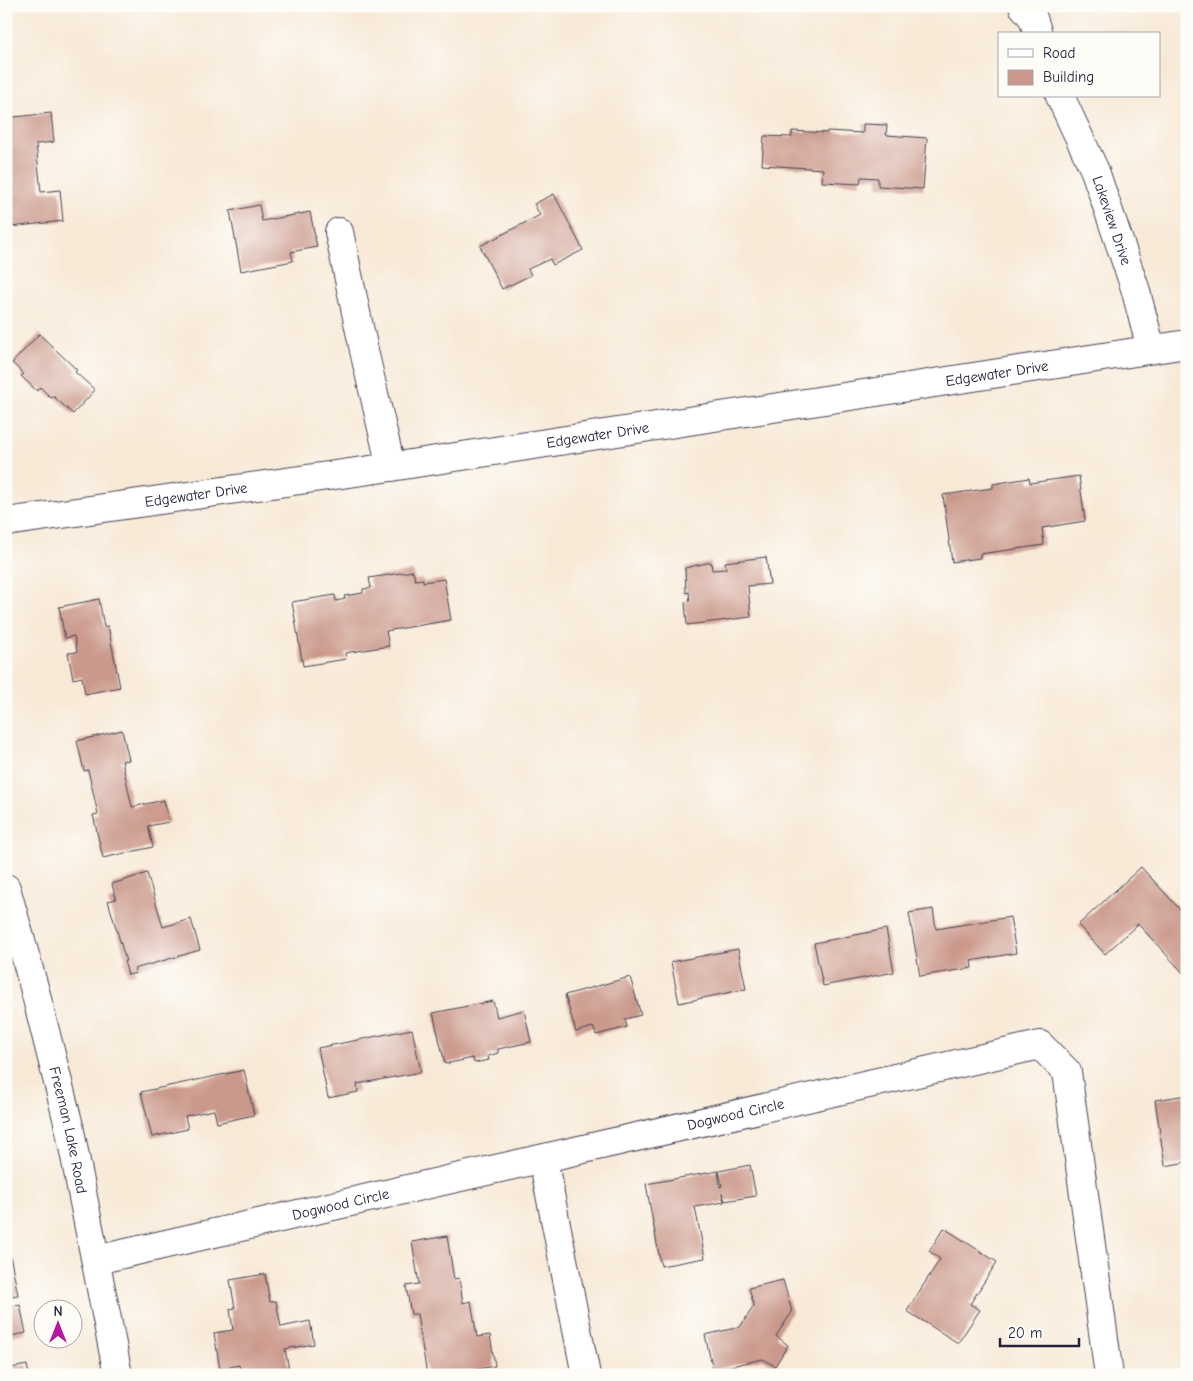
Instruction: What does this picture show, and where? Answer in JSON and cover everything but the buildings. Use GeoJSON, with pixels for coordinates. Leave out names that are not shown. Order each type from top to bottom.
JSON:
{"type":"FeatureCollection","features":[{"type":"Feature","properties":{"kind":"street"},"geometry":{"type":"LineString","coordinates":[[1023,6],[1033,18],[1037,32]]}},
{"type":"Feature","properties":{"kind":"street","name":"Lakeview Drive"},"geometry":{"type":"LineString","coordinates":[[1061,98],[1095,171],[1135,288],[1151,349]]}},
{"type":"Feature","properties":{"kind":"street"},"geometry":{"type":"LineString","coordinates":[[339,232],[391,467]]}},
{"type":"Feature","properties":{"kind":"street","name":"Edgewater Drive"},"geometry":{"type":"LineString","coordinates":[[6,522],[391,467],[1187,344]]}},
{"type":"Feature","properties":{"kind":"street","name":"Freeman Lake Road"},"geometry":{"type":"LineString","coordinates":[[6,888],[34,987],[69,1126],[118,1375]]}},
{"type":"Feature","properties":{"kind":"street","name":"Dogwood Circle"},"geometry":{"type":"LineString","coordinates":[[96,1260],[1040,1045],[1067,1072],[1109,1375]]}},
{"type":"Feature","properties":{"kind":"street"},"geometry":{"type":"LineString","coordinates":[[544,1159],[586,1375]]}}]}
